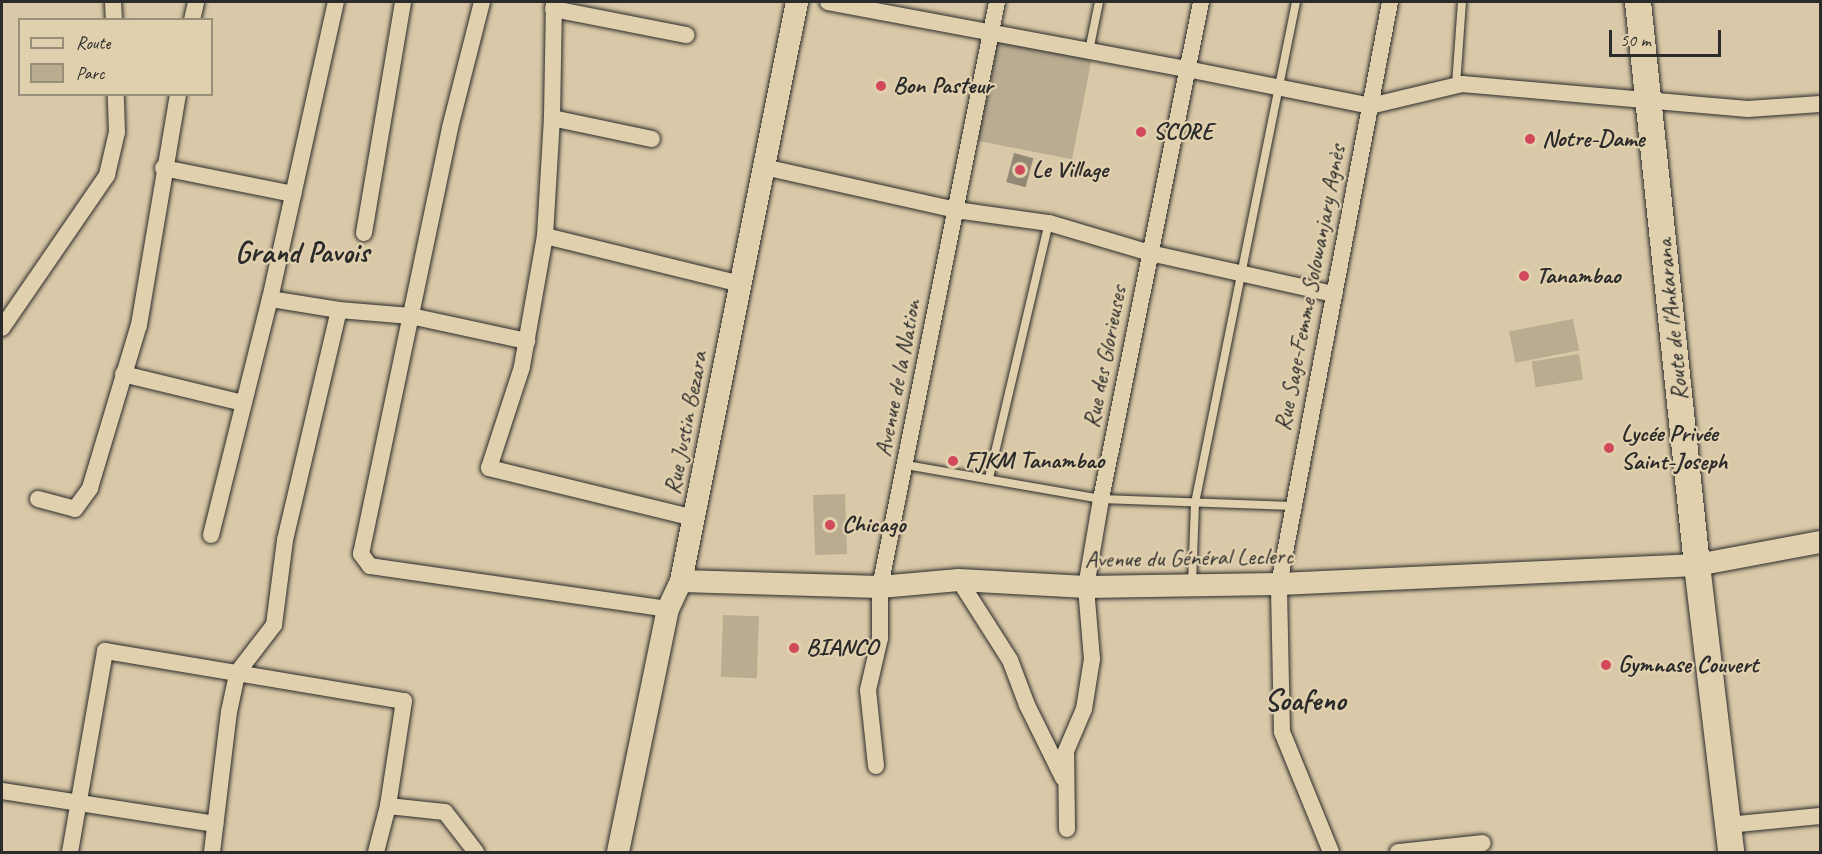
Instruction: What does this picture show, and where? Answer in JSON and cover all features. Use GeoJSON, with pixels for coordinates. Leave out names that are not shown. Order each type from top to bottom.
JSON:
{"type":"FeatureCollection","features":[{"type":"Feature","properties":{"kind":"main road","name":"Rue Justin Bezara"},"geometry":{"type":"LineString","coordinates":[[618,852],[668,609],[681,581],[797,2]]}},
{"type":"Feature","properties":{"kind":"main road","name":"Route de l'Ankarana"},"geometry":{"type":"LineString","coordinates":[[1638,2],[1697,565],[1731,852]]}},
{"type":"Feature","properties":{"kind":"main road","name":"Avenue du Général Leclerc"},"geometry":{"type":"LineString","coordinates":[[681,581],[880,587],[959,580],[1086,587],[1279,584],[1697,565],[1821,542]]}},
{"type":"Feature","properties":{"kind":"street"},"geometry":{"type":"LineString","coordinates":[[113,2],[114,18]]}},
{"type":"Feature","properties":{"kind":"street"},"geometry":{"type":"LineString","coordinates":[[192,18],[196,2]]}},
{"type":"Feature","properties":{"kind":"street"},"geometry":{"type":"LineString","coordinates":[[211,535],[270,299],[336,2]]}},
{"type":"Feature","properties":{"kind":"street"},"geometry":{"type":"LineString","coordinates":[[364,233],[403,2]]}},
{"type":"Feature","properties":{"kind":"street"},"geometry":{"type":"LineString","coordinates":[[482,2],[450,128],[361,554],[370,566],[668,609]]}},
{"type":"Feature","properties":{"kind":"street"},"geometry":{"type":"LineString","coordinates":[[828,2],[894,8],[990,33],[1188,69],[1370,106],[1456,84],[1748,109],[1821,104]]}},
{"type":"Feature","properties":{"kind":"street","name":"Avenue de la Nation"},"geometry":{"type":"LineString","coordinates":[[876,766],[868,690],[880,638],[880,587],[998,2]]}},
{"type":"Feature","properties":{"kind":"street","name":"Rue des Glorieuses"},"geometry":{"type":"LineString","coordinates":[[1067,829],[1064,782],[1066,751],[1084,709],[1092,659],[1086,587],[1101,499],[1201,2]]}},
{"type":"Feature","properties":{"kind":"street","name":"Rue Sage-Femme Solowanjary Agnès"},"geometry":{"type":"LineString","coordinates":[[1331,852],[1282,732],[1279,584],[1390,2]]}},
{"type":"Feature","properties":{"kind":"street"},"geometry":{"type":"LineString","coordinates":[[686,35],[553,5],[552,118],[545,236],[522,367],[489,468],[694,518]]}},
{"type":"Feature","properties":{"kind":"street"},"geometry":{"type":"LineString","coordinates":[[2,326],[107,175],[117,132],[116,96]]}},
{"type":"Feature","properties":{"kind":"street"},"geometry":{"type":"LineString","coordinates":[[38,499],[75,509],[90,488],[139,326],[178,96]]}},
{"type":"Feature","properties":{"kind":"street"},"geometry":{"type":"LineString","coordinates":[[552,118],[652,139]]}},
{"type":"Feature","properties":{"kind":"street"},"geometry":{"type":"LineString","coordinates":[[764,167],[956,210],[1049,223],[1150,253],[1334,294]]}},
{"type":"Feature","properties":{"kind":"street"},"geometry":{"type":"LineString","coordinates":[[164,168],[293,194]]}},
{"type":"Feature","properties":{"kind":"street"},"geometry":{"type":"LineString","coordinates":[[545,236],[741,284]]}},
{"type":"Feature","properties":{"kind":"street"},"geometry":{"type":"LineString","coordinates":[[270,299],[339,310],[411,316],[527,341]]}},
{"type":"Feature","properties":{"kind":"street"},"geometry":{"type":"LineString","coordinates":[[212,852],[229,712],[237,673],[274,626],[285,540],[339,310]]}},
{"type":"Feature","properties":{"kind":"street"},"geometry":{"type":"LineString","coordinates":[[123,374],[243,404]]}},
{"type":"Feature","properties":{"kind":"street"},"geometry":{"type":"LineString","coordinates":[[959,580],[1010,660],[1027,705],[1064,782]]}},
{"type":"Feature","properties":{"kind":"street"},"geometry":{"type":"LineString","coordinates":[[70,852],[105,651],[404,701],[387,806],[376,852]]}},
{"type":"Feature","properties":{"kind":"street"},"geometry":{"type":"LineString","coordinates":[[2,791],[80,801],[215,824]]}},
{"type":"Feature","properties":{"kind":"street"},"geometry":{"type":"LineString","coordinates":[[387,806],[445,812],[461,844],[476,852]]}},
{"type":"Feature","properties":{"kind":"street"},"geometry":{"type":"LineString","coordinates":[[1728,825],[1821,816]]}},
{"type":"Feature","properties":{"kind":"street"},"geometry":{"type":"LineString","coordinates":[[1398,852],[1483,843]]}},
{"type":"Feature","properties":{"kind":"lane"},"geometry":{"type":"LineString","coordinates":[[1089,51],[1099,2]]}},
{"type":"Feature","properties":{"kind":"lane"},"geometry":{"type":"LineString","coordinates":[[1192,586],[1195,502],[1296,2]]}},
{"type":"Feature","properties":{"kind":"lane"},"geometry":{"type":"LineString","coordinates":[[1456,84],[1462,2]]}},
{"type":"Feature","properties":{"kind":"lane"},"geometry":{"type":"LineString","coordinates":[[989,478],[1049,223]]}},
{"type":"Feature","properties":{"kind":"lane"},"geometry":{"type":"LineString","coordinates":[[906,465],[1101,499],[1293,506]]}},
{"type":"Feature","properties":{"kind":"green space"},"geometry":{"type":"Polygon","coordinates":[[[994,37],[1092,56],[1072,159],[974,140],[994,37]]]}},
{"type":"Feature","properties":{"kind":"green space"},"geometry":{"type":"Polygon","coordinates":[[[1573,319],[1579,350],[1515,363],[1509,331],[1573,319]]]}},
{"type":"Feature","properties":{"kind":"green space"},"geometry":{"type":"Polygon","coordinates":[[[1579,354],[1583,380],[1536,387],[1532,362],[1579,354]]]}},
{"type":"Feature","properties":{"kind":"green space","name":"Chicago"},"geometry":{"type":"Polygon","coordinates":[[[845,494],[847,554],[815,555],[813,495],[845,494]]]}},
{"type":"Feature","properties":{"kind":"green space"},"geometry":{"type":"Polygon","coordinates":[[[723,615],[759,616],[757,678],[721,677],[723,615]]]}},
{"type":"Feature","properties":{"kind":"shaded area","name":"Le Village"},"geometry":{"type":"Polygon","coordinates":[[[1014,153],[1033,158],[1026,187],[1006,182],[1014,153]]]}},
{"type":"Feature","properties":{"kind":"place","name":"Bon Pasteur"},"geometry":{"type":"Point","coordinates":[881,86]}},
{"type":"Feature","properties":{"kind":"place","name":"SCORE"},"geometry":{"type":"Point","coordinates":[1141,132]}},
{"type":"Feature","properties":{"kind":"place","name":"Notre-Dame"},"geometry":{"type":"Point","coordinates":[1530,139]}},
{"type":"Feature","properties":{"kind":"place","name":"Le Village"},"geometry":{"type":"Point","coordinates":[1020,170]}},
{"type":"Feature","properties":{"kind":"place","name":"Tanambao"},"geometry":{"type":"Point","coordinates":[1524,276]}},
{"type":"Feature","properties":{"kind":"place","name":"Lycée Privée Saint-Joseph"},"geometry":{"type":"Point","coordinates":[1609,448]}},
{"type":"Feature","properties":{"kind":"place","name":"FJKM Tanambao"},"geometry":{"type":"Point","coordinates":[953,461]}},
{"type":"Feature","properties":{"kind":"place","name":"Chicago"},"geometry":{"type":"Point","coordinates":[830,525]}},
{"type":"Feature","properties":{"kind":"place","name":"BIANCO"},"geometry":{"type":"Point","coordinates":[794,648]}},
{"type":"Feature","properties":{"kind":"place","name":"Gymnase Couvert"},"geometry":{"type":"Point","coordinates":[1606,665]}},
{"type":"Feature","properties":{"kind":"district","name":"Grand Pavois"},"geometry":{"type":"Point","coordinates":[302,252]}},
{"type":"Feature","properties":{"kind":"district","name":"Soafeno"},"geometry":{"type":"Point","coordinates":[1305,700]}}]}
